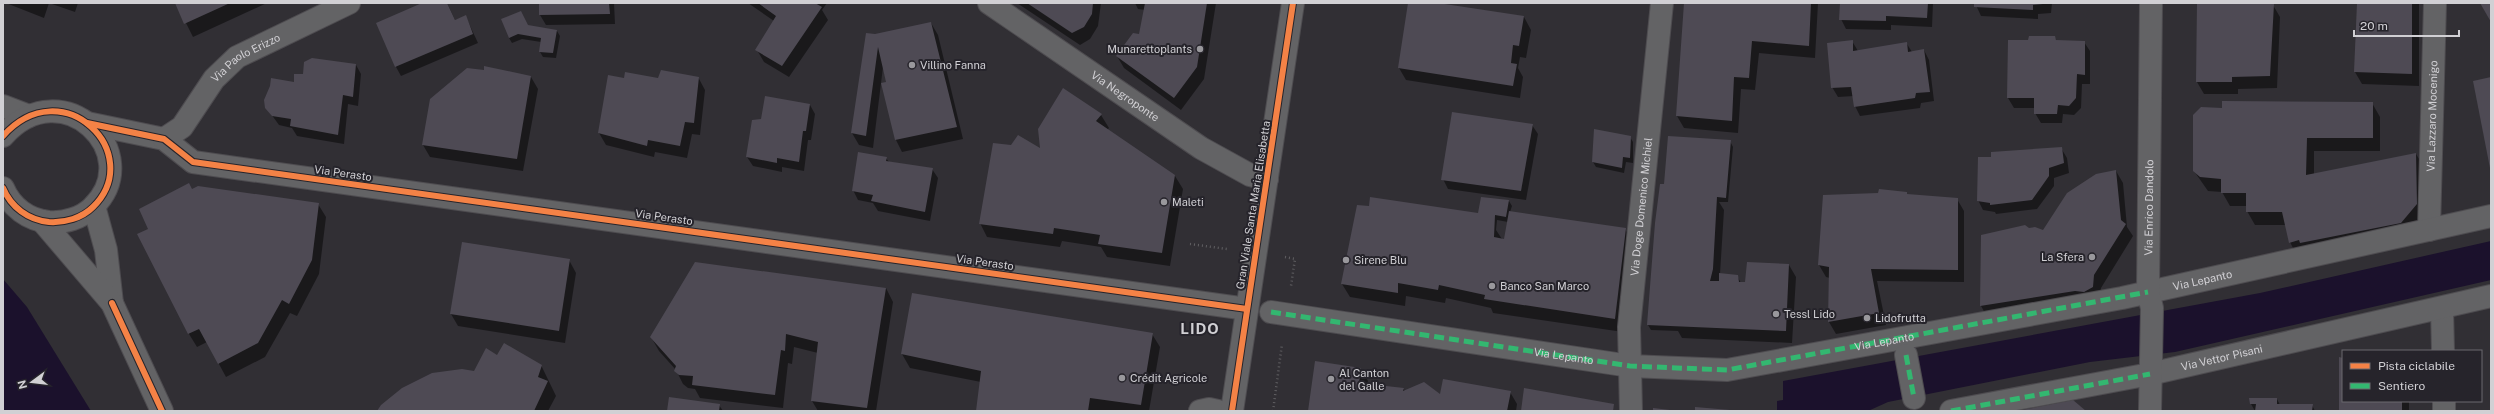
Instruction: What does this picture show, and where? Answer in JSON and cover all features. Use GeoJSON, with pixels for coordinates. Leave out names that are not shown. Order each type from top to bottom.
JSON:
{"type":"FeatureCollection","features":[{"type":"Feature","properties":{"kind":"street","name":"Via Paolo Erizzo"},"geometry":{"type":"LineString","coordinates":[[164,139],[182,127],[214,79],[237,57],[349,3]]}},
{"type":"Feature","properties":{"kind":"street","name":"Via Negroponte"},"geometry":{"type":"LineString","coordinates":[[989,3],[1201,148],[1250,175],[1267,179]]}},
{"type":"Feature","properties":{"kind":"street","name":"Gran Viale Santa Maria Elisabetta"},"geometry":{"type":"LineString","coordinates":[[1232,411],[1293,3]]}},
{"type":"Feature","properties":{"kind":"street","name":"Via Doge Domenico Michiel"},"geometry":{"type":"LineString","coordinates":[[1631,411],[1629,327],[1662,3]]}},
{"type":"Feature","properties":{"kind":"street","name":"Via Enrico Dandolo"},"geometry":{"type":"LineString","coordinates":[[2150,411],[2151,3]]}},
{"type":"Feature","properties":{"kind":"street","name":"Via Lazzaro Mocenigo"},"geometry":{"type":"LineString","coordinates":[[2429,230],[2436,3]]}},
{"type":"Feature","properties":{"kind":"street"},"geometry":{"type":"LineString","coordinates":[[3,106],[29,116]]}},
{"type":"Feature","properties":{"kind":"street"},"geometry":{"type":"LineString","coordinates":[[3,136],[16,123],[29,116],[43,111],[59,111],[74,115],[87,122],[98,133],[106,146],[110,162],[110,177],[106,191],[87,214],[68,221],[57,223],[42,221],[16,208],[3,188]]}},
{"type":"Feature","properties":{"kind":"street","name":"Via Perasto"},"geometry":{"type":"LineString","coordinates":[[87,122],[164,139],[193,162],[1248,309]]}},
{"type":"Feature","properties":{"kind":"street"},"geometry":{"type":"LineString","coordinates":[[94,206],[106,250],[112,303]]}},
{"type":"Feature","properties":{"kind":"street","name":"Via Lepanto"},"geometry":{"type":"LineString","coordinates":[[1271,312],[1630,366],[1727,370],[2150,300],[2429,230],[2491,216]]}},
{"type":"Feature","properties":{"kind":"street"},"geometry":{"type":"LineString","coordinates":[[42,221],[112,303],[162,411]]}},
{"type":"Feature","properties":{"kind":"street","name":"Via Vettor Pisani"},"geometry":{"type":"LineString","coordinates":[[1951,411],[2150,366],[2442,309],[2491,296]]}},
{"type":"Feature","properties":{"kind":"street"},"geometry":{"type":"LineString","coordinates":[[2442,309],[2443,350]]}},
{"type":"Feature","properties":{"kind":"street"},"geometry":{"type":"LineString","coordinates":[[1906,355],[1914,398]]}},
{"type":"Feature","properties":{"kind":"street"},"geometry":{"type":"LineString","coordinates":[[1200,411],[1218,411]]}},
{"type":"Feature","properties":{"kind":"path"},"geometry":{"type":"LineString","coordinates":[[1190,244],[1233,250]]}},
{"type":"Feature","properties":{"kind":"shaded area"},"geometry":{"type":"Polygon","coordinates":[[[2491,241],[2491,280],[2175,352],[2090,362],[1888,402],[1868,411],[1777,411],[1777,401],[1783,400],[1783,381],[2260,293],[2491,241]]]}},
{"type":"Feature","properties":{"kind":"shaded area"},"geometry":{"type":"Polygon","coordinates":[[[3,279],[27,307],[91,411],[3,411],[3,279]]]}},
{"type":"Feature","properties":{"kind":"building"},"geometry":{"type":"Polygon","coordinates":[[[175,3],[230,3],[184,24],[175,3]]]}},
{"type":"Feature","properties":{"kind":"building"},"geometry":{"type":"Polygon","coordinates":[[[422,3],[447,3],[455,20],[466,15],[473,34],[395,67],[376,23],[422,3]]]}},
{"type":"Feature","properties":{"kind":"building"},"geometry":{"type":"Polygon","coordinates":[[[539,3],[609,3],[610,14],[539,15],[539,3]]]}},
{"type":"Feature","properties":{"kind":"building"},"geometry":{"type":"Polygon","coordinates":[[[758,3],[815,3],[822,7],[782,66],[755,50],[776,16],[758,3]]]}},
{"type":"Feature","properties":{"kind":"building"},"geometry":{"type":"Polygon","coordinates":[[[1027,3],[1093,3],[1092,14],[1084,27],[1072,33],[1027,3]]]}},
{"type":"Feature","properties":{"kind":"building"},"geometry":{"type":"Polygon","coordinates":[[[1145,3],[1207,3],[1197,67],[1174,98],[1116,56],[1133,33],[1139,34],[1145,3]]]}},
{"type":"Feature","properties":{"kind":"building"},"geometry":{"type":"Polygon","coordinates":[[[1408,3],[1438,3],[1524,16],[1519,46],[1513,45],[1511,63],[1517,64],[1513,86],[1398,68],[1408,3]]]}},
{"type":"Feature","properties":{"kind":"building"},"geometry":{"type":"Polygon","coordinates":[[[1684,3],[1811,3],[1809,46],[1752,41],[1749,78],[1734,77],[1732,121],[1676,116],[1684,3]]]}},
{"type":"Feature","properties":{"kind":"building"},"geometry":{"type":"Polygon","coordinates":[[[1840,3],[1928,3],[1927,18],[1886,16],[1886,21],[1839,20],[1840,3]]]}},
{"type":"Feature","properties":{"kind":"building"},"geometry":{"type":"Polygon","coordinates":[[[1974,3],[2043,4],[2033,5],[2033,10],[1974,7],[1974,3]]]}},
{"type":"Feature","properties":{"kind":"building"},"geometry":{"type":"Polygon","coordinates":[[[2197,3],[2274,4],[2270,76],[2232,77],[2232,82],[2196,82],[2197,3]]]}},
{"type":"Feature","properties":{"kind":"building"},"geometry":{"type":"Polygon","coordinates":[[[2357,3],[2412,3],[2412,74],[2354,72],[2357,3]]]}},
{"type":"Feature","properties":{"kind":"building"},"geometry":{"type":"Polygon","coordinates":[[[2480,3],[2491,3],[2491,22],[2480,3]]]}},
{"type":"Feature","properties":{"kind":"building"},"geometry":{"type":"Polygon","coordinates":[[[521,11],[528,25],[557,30],[553,53],[539,52],[541,38],[518,34],[509,38],[501,19],[521,11]]]}},
{"type":"Feature","properties":{"kind":"building","name":"Villino Fanna"},"geometry":{"type":"Polygon","coordinates":[[[931,22],[957,127],[895,140],[881,83],[886,82],[878,47],[866,136],[851,133],[866,33],[875,34],[931,22]]]}},
{"type":"Feature","properties":{"kind":"building"},"geometry":{"type":"Polygon","coordinates":[[[2029,36],[2055,36],[2056,40],[2085,41],[2085,75],[2077,74],[2076,98],[2069,106],[2058,105],[2057,114],[2034,114],[2034,98],[2007,98],[2008,40],[2028,40],[2029,36]]]}},
{"type":"Feature","properties":{"kind":"building"},"geometry":{"type":"Polygon","coordinates":[[[1853,40],[1853,51],[1907,42],[1908,52],[1924,49],[1930,92],[1916,93],[1915,98],[1854,107],[1851,87],[1831,88],[1827,43],[1853,40]]]}},
{"type":"Feature","properties":{"kind":"building"},"geometry":{"type":"Polygon","coordinates":[[[312,58],[356,64],[353,97],[343,95],[338,135],[290,126],[291,119],[272,116],[265,108],[264,100],[270,86],[271,78],[294,82],[294,74],[303,74],[304,62],[312,58]]]}},
{"type":"Feature","properties":{"kind":"building"},"geometry":{"type":"Polygon","coordinates":[[[484,66],[531,76],[517,159],[422,145],[430,99],[467,68],[484,70],[484,66]]]}},
{"type":"Feature","properties":{"kind":"building"},"geometry":{"type":"Polygon","coordinates":[[[661,70],[699,77],[694,123],[685,122],[680,146],[648,140],[647,146],[598,133],[608,75],[624,78],[625,72],[658,78],[661,70]]]}},
{"type":"Feature","properties":{"kind":"building"},"geometry":{"type":"Polygon","coordinates":[[[2491,77],[2491,168],[2490,168],[2473,81],[2491,77]]]}},
{"type":"Feature","properties":{"kind":"building"},"geometry":{"type":"Polygon","coordinates":[[[1063,88],[1102,114],[1096,121],[1175,175],[1162,253],[1098,244],[1100,235],[1054,228],[1053,234],[979,224],[993,143],[1011,145],[1018,135],[1040,148],[1038,129],[1063,88]]]}},
{"type":"Feature","properties":{"kind":"building"},"geometry":{"type":"Polygon","coordinates":[[[765,96],[810,104],[806,131],[803,131],[799,162],[777,158],[777,163],[746,157],[752,120],[761,119],[765,96]]]}},
{"type":"Feature","properties":{"kind":"building"},"geometry":{"type":"Polygon","coordinates":[[[2222,101],[2373,102],[2373,138],[2307,138],[2306,175],[2416,153],[2417,204],[2401,223],[2300,243],[2299,240],[2289,243],[2282,212],[2246,212],[2246,193],[2221,193],[2221,179],[2200,177],[2193,171],[2193,115],[2201,107],[2222,108],[2222,101]]]}},
{"type":"Feature","properties":{"kind":"building"},"geometry":{"type":"Polygon","coordinates":[[[1452,112],[1533,124],[1521,191],[1441,180],[1452,112]]]}},
{"type":"Feature","properties":{"kind":"building"},"geometry":{"type":"Polygon","coordinates":[[[1594,129],[1631,136],[1630,158],[1623,157],[1622,168],[1592,162],[1594,129]]]}},
{"type":"Feature","properties":{"kind":"building"},"geometry":{"type":"Polygon","coordinates":[[[1668,136],[1731,140],[1726,198],[1717,197],[1713,269],[1710,281],[1719,281],[1719,273],[1738,275],[1739,282],[1745,282],[1747,262],[1789,264],[1786,331],[1647,325],[1655,223],[1660,184],[1664,184],[1668,136]]]}},
{"type":"Feature","properties":{"kind":"building"},"geometry":{"type":"Polygon","coordinates":[[[2062,147],[2064,163],[2049,168],[2049,176],[2032,200],[1990,205],[1990,203],[1977,201],[1978,157],[1991,157],[1991,152],[2062,147]]]}},
{"type":"Feature","properties":{"kind":"building"},"geometry":{"type":"Polygon","coordinates":[[[858,152],[887,157],[886,161],[933,168],[925,212],[871,201],[873,195],[852,191],[858,152]]]}},
{"type":"Feature","properties":{"kind":"building"},"geometry":{"type":"Polygon","coordinates":[[[2116,170],[2121,220],[2126,224],[2094,275],[2093,287],[2084,292],[2075,291],[1980,306],[1981,235],[2025,225],[2029,228],[2035,227],[2043,230],[2067,193],[2096,174],[2116,170]]]}},
{"type":"Feature","properties":{"kind":"building"},"geometry":{"type":"Polygon","coordinates":[[[189,183],[192,189],[198,186],[319,203],[312,260],[289,304],[282,300],[258,343],[218,364],[199,329],[188,334],[137,234],[148,229],[139,209],[189,183]]]}},
{"type":"Feature","properties":{"kind":"building"},"geometry":{"type":"Polygon","coordinates":[[[1879,189],[1907,192],[1907,194],[1958,198],[1958,270],[1871,269],[1879,313],[1828,322],[1829,267],[1818,265],[1823,195],[1878,193],[1879,189]]]}},
{"type":"Feature","properties":{"kind":"building"},"geometry":{"type":"Polygon","coordinates":[[[1370,197],[1478,213],[1481,197],[1509,200],[1506,217],[1495,215],[1494,237],[1504,239],[1509,211],[1626,228],[1615,319],[1484,299],[1485,295],[1439,285],[1438,290],[1398,283],[1398,293],[1341,284],[1357,205],[1369,206],[1370,197]]]}},
{"type":"Feature","properties":{"kind":"building"},"geometry":{"type":"Polygon","coordinates":[[[462,242],[570,259],[559,331],[450,314],[462,242]]]}},
{"type":"Feature","properties":{"kind":"building"},"geometry":{"type":"Polygon","coordinates":[[[695,262],[886,288],[867,408],[811,401],[818,342],[786,334],[785,351],[781,350],[775,395],[692,385],[693,376],[679,375],[674,371],[676,366],[650,337],[695,262]]]}},
{"type":"Feature","properties":{"kind":"building"},"geometry":{"type":"Polygon","coordinates":[[[912,293],[1153,333],[1141,405],[1090,398],[1088,411],[976,411],[981,371],[901,354],[912,293]]]}},
{"type":"Feature","properties":{"kind":"building"},"geometry":{"type":"Polygon","coordinates":[[[504,343],[542,365],[538,377],[548,381],[534,411],[377,411],[381,405],[402,388],[432,373],[462,369],[474,371],[486,348],[497,355],[504,343]]]}},
{"type":"Feature","properties":{"kind":"building"},"geometry":{"type":"Polygon","coordinates":[[[2339,357],[2342,358],[2342,402],[2402,402],[2402,411],[2339,411],[2339,357]]]}},
{"type":"Feature","properties":{"kind":"building"},"geometry":{"type":"Polygon","coordinates":[[[1315,361],[1361,368],[1359,383],[1404,388],[1403,391],[1424,382],[1440,394],[1443,379],[1511,391],[1507,411],[1308,411],[1315,361]]]}},
{"type":"Feature","properties":{"kind":"building"},"geometry":{"type":"Polygon","coordinates":[[[1524,388],[1614,404],[1613,411],[1521,411],[1524,388]]]}},
{"type":"Feature","properties":{"kind":"building"},"geometry":{"type":"Polygon","coordinates":[[[669,397],[720,404],[719,411],[667,411],[669,397]]]}},
{"type":"Feature","properties":{"kind":"building"},"geometry":{"type":"Polygon","coordinates":[[[2249,398],[2277,398],[2277,404],[2313,404],[2312,411],[2255,411],[2256,404],[2250,404],[2249,398]]]}},
{"type":"Feature","properties":{"kind":"building"},"geometry":{"type":"Polygon","coordinates":[[[2073,400],[2086,411],[2022,410],[2073,400]]]}},
{"type":"Feature","properties":{"kind":"building"},"geometry":{"type":"Polygon","coordinates":[[[1695,407],[1730,410],[1730,411],[1695,411],[1695,407]]]}},
{"type":"Feature","properties":{"kind":"building"},"geometry":{"type":"Polygon","coordinates":[[[1653,408],[1670,410],[1653,411],[1653,408]]]}},
{"type":"Feature","properties":{"kind":"marked path"},"geometry":{"type":"LineString","coordinates":[[1271,312],[1630,366],[1727,370],[2148,292]]}},
{"type":"Feature","properties":{"kind":"marked path"},"geometry":{"type":"LineString","coordinates":[[1906,355],[1914,398]]}},
{"type":"Feature","properties":{"kind":"marked path"},"geometry":{"type":"LineString","coordinates":[[1951,411],[2150,374]]}},
{"type":"Feature","properties":{"kind":"cycle path"},"geometry":{"type":"LineString","coordinates":[[1232,411],[1293,3]]}},
{"type":"Feature","properties":{"kind":"cycle path"},"geometry":{"type":"LineString","coordinates":[[3,136],[26,118],[50,111],[72,115],[91,126],[104,144],[110,164],[107,186],[93,207],[84,214],[67,221],[49,222],[34,219],[16,207],[6,195],[3,188]]}},
{"type":"Feature","properties":{"kind":"cycle path"},"geometry":{"type":"LineString","coordinates":[[87,123],[164,139],[193,162],[1247,309]]}},
{"type":"Feature","properties":{"kind":"cycle path"},"geometry":{"type":"LineString","coordinates":[[112,303],[162,411]]}},
{"type":"Feature","properties":{"kind":"place","name":"Munarettoplants"},"geometry":{"type":"Point","coordinates":[1200,49]}},
{"type":"Feature","properties":{"kind":"place","name":"Villino Fanna"},"geometry":{"type":"Point","coordinates":[912,65]}},
{"type":"Feature","properties":{"kind":"place","name":"Maleti"},"geometry":{"type":"Point","coordinates":[1164,202]}},
{"type":"Feature","properties":{"kind":"place","name":"La Sfera"},"geometry":{"type":"Point","coordinates":[2092,257]}},
{"type":"Feature","properties":{"kind":"place","name":"Sirene Blu"},"geometry":{"type":"Point","coordinates":[1346,260]}},
{"type":"Feature","properties":{"kind":"place","name":"Banco San Marco"},"geometry":{"type":"Point","coordinates":[1492,286]}},
{"type":"Feature","properties":{"kind":"place","name":"Tessl Lido"},"geometry":{"type":"Point","coordinates":[1776,314]}},
{"type":"Feature","properties":{"kind":"place","name":"Lidofrutta"},"geometry":{"type":"Point","coordinates":[1867,318]}},
{"type":"Feature","properties":{"kind":"place","name":"Crédit Agricole"},"geometry":{"type":"Point","coordinates":[1122,378]}},
{"type":"Feature","properties":{"kind":"place","name":"Al Canton del Galle"},"geometry":{"type":"Point","coordinates":[1331,379]}},
{"type":"Feature","properties":{"kind":"district","name":"LIDO"},"geometry":{"type":"Point","coordinates":[1200,329]}}]}
